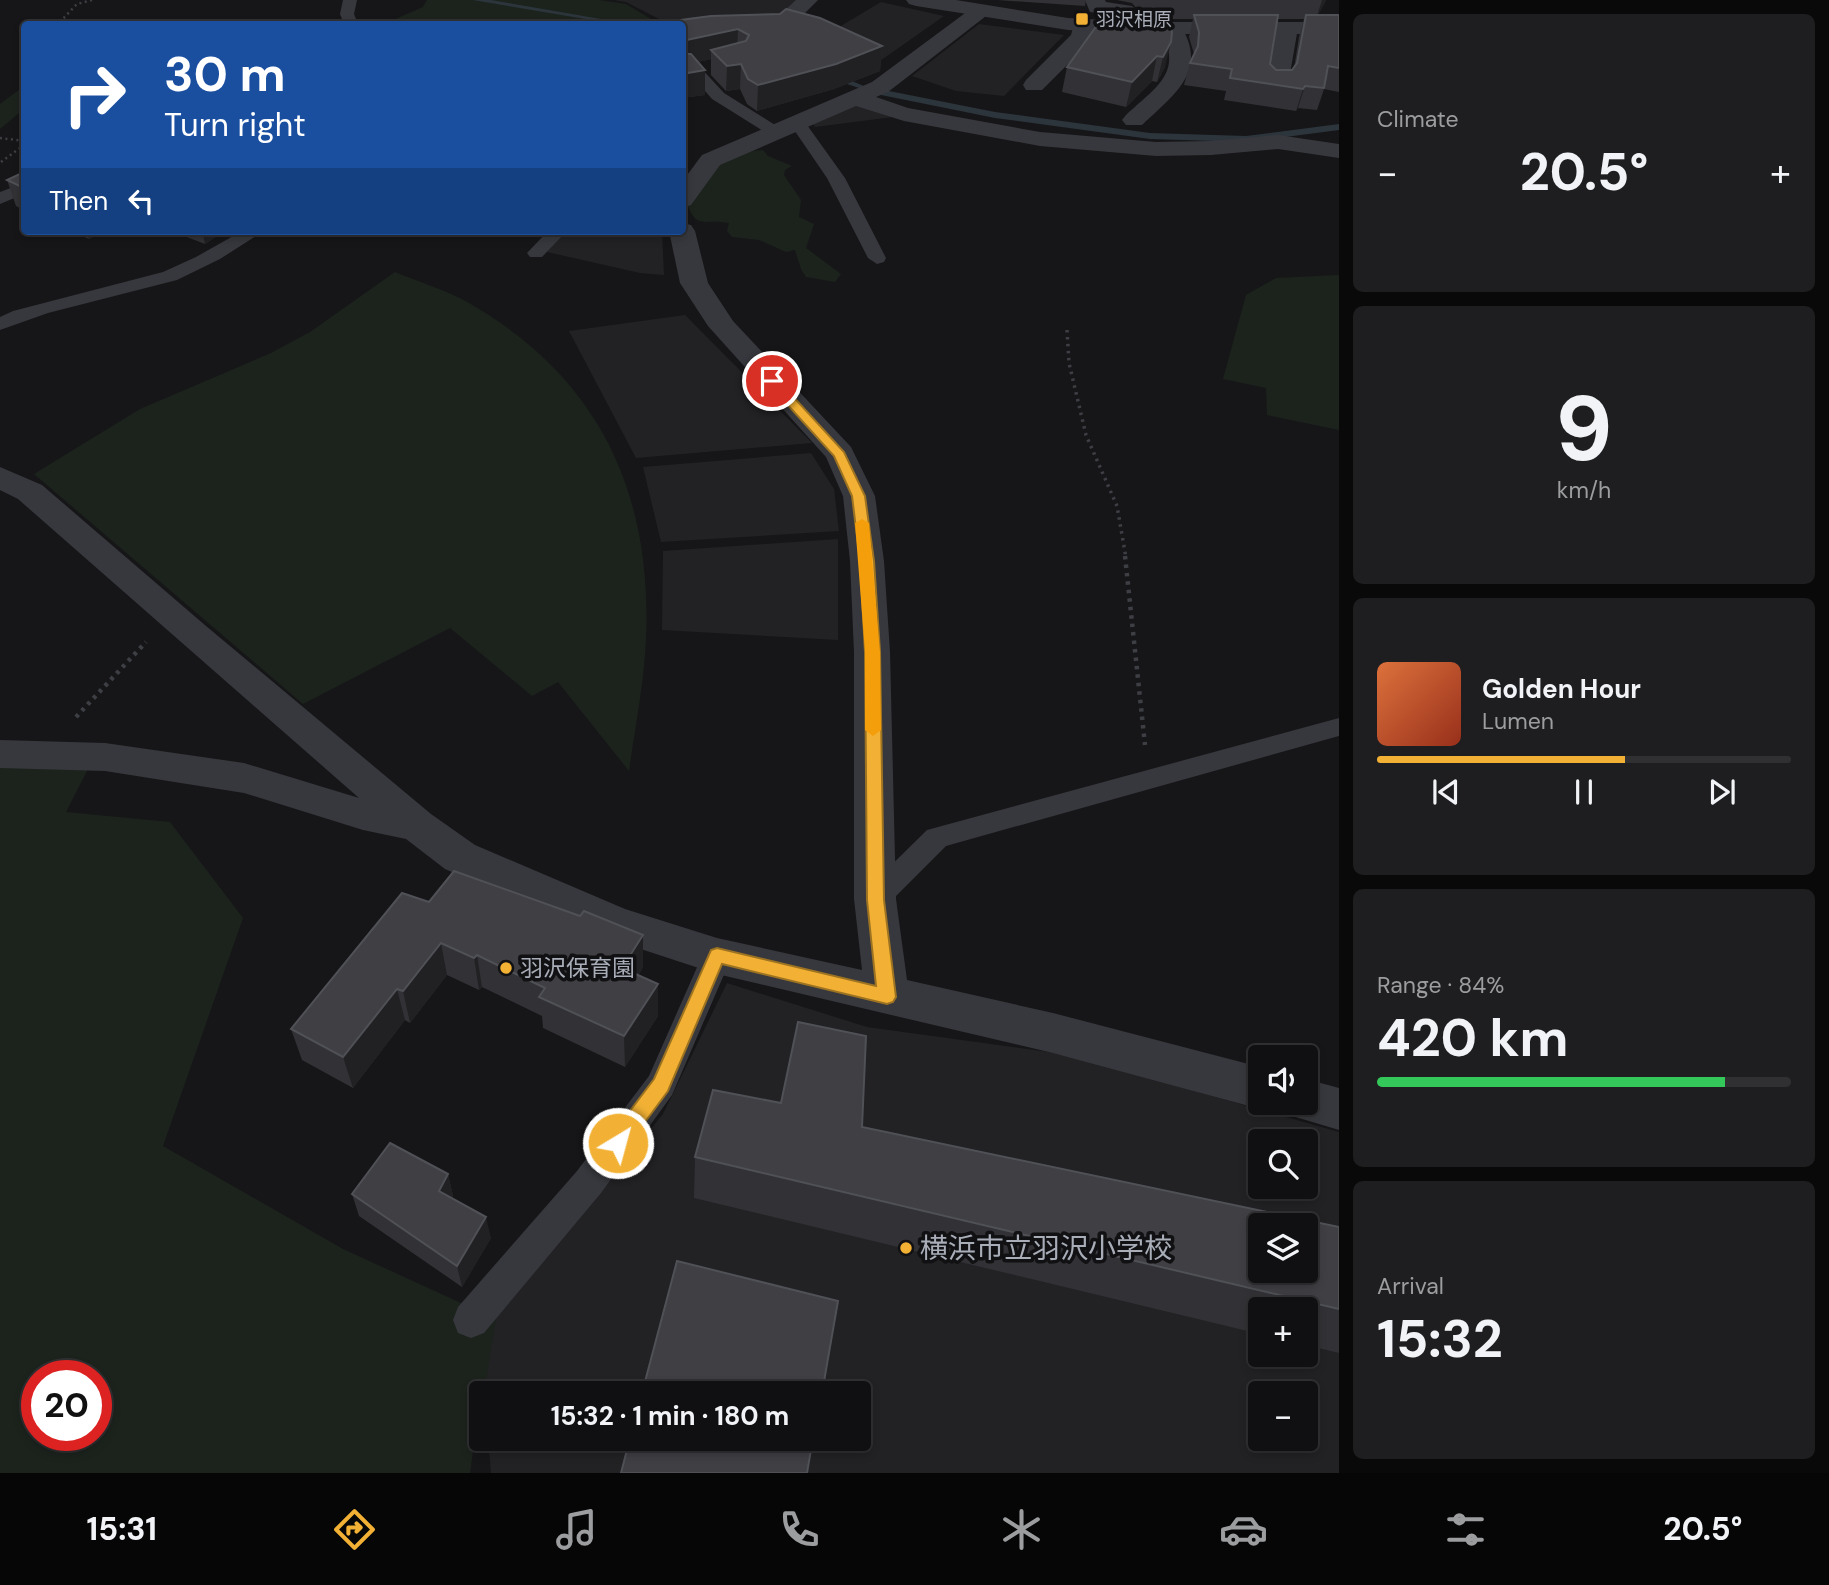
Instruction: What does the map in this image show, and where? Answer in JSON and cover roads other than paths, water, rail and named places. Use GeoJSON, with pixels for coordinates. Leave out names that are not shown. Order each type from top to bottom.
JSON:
{"type":"FeatureCollection","features":[{"type":"Feature","properties":{"kind":"street"},"geometry":{"type":"LineString","coordinates":[[785,20],[808,0]]}},
{"type":"Feature","properties":{"kind":"street"},"geometry":{"type":"LineString","coordinates":[[916,0],[948,3],[979,12],[1083,25],[1141,28],[1339,28]]}},
{"type":"Feature","properties":{"kind":"street"},"geometry":{"type":"LineString","coordinates":[[1095,0],[1097,8],[1125,10],[1141,28]]}},
{"type":"Feature","properties":{"kind":"street"},"geometry":{"type":"LineString","coordinates":[[686,194],[710,160],[880,87],[979,12]]}},
{"type":"Feature","properties":{"kind":"street"},"geometry":{"type":"LineString","coordinates":[[1034,85],[1082,37],[1083,25]]}},
{"type":"Feature","properties":{"kind":"street"},"geometry":{"type":"LineString","coordinates":[[1134,120],[1168,87],[1180,69],[1181,47],[1171,28]]}},
{"type":"Feature","properties":{"kind":"street"},"geometry":{"type":"LineString","coordinates":[[1277,85],[1287,28]]}},
{"type":"Feature","properties":{"kind":"street"},"geometry":{"type":"LineString","coordinates":[[854,98],[904,114],[1040,139],[1156,149],[1278,142],[1339,151]]}},
{"type":"Feature","properties":{"kind":"street"},"geometry":{"type":"LineString","coordinates":[[686,154],[710,160]]}},
{"type":"Feature","properties":{"kind":"street"},"geometry":{"type":"LineString","coordinates":[[683,235],[694,283],[722,326],[840,454],[859,496],[867,561],[872,652],[875,900],[887,997]]}},
{"type":"Feature","properties":{"kind":"street"},"geometry":{"type":"LineString","coordinates":[[0,477],[30,492],[417,825],[460,857],[612,923],[717,956],[1053,1033],[1248,1085]]}},
{"type":"Feature","properties":{"kind":"street"},"geometry":{"type":"LineString","coordinates":[[20,755],[105,757],[244,778],[363,815],[417,825]]}},
{"type":"Feature","properties":{"kind":"street"},"geometry":{"type":"LineString","coordinates":[[1318,1103],[1339,1109]]}},
{"type":"Feature","properties":{"kind":"lane"},"geometry":{"type":"LineString","coordinates":[[350,0],[347,14],[350,21]]}},
{"type":"Feature","properties":{"kind":"lane"},"geometry":{"type":"LineString","coordinates":[[689,72],[717,66]]}},
{"type":"Feature","properties":{"kind":"lane"},"geometry":{"type":"LineString","coordinates":[[689,72],[718,96],[774,131]]}},
{"type":"Feature","properties":{"kind":"lane"},"geometry":{"type":"LineString","coordinates":[[796,121],[836,178],[877,258]]}},
{"type":"Feature","properties":{"kind":"lane"},"geometry":{"type":"LineString","coordinates":[[0,199],[21,189]]}},
{"type":"Feature","properties":{"kind":"lane"},"geometry":{"type":"LineString","coordinates":[[0,324],[62,303],[169,276],[195,265],[248,235]]}},
{"type":"Feature","properties":{"kind":"lane"},"geometry":{"type":"LineString","coordinates":[[536,253],[554,235]]}},
{"type":"Feature","properties":{"kind":"lane"},"geometry":{"type":"LineString","coordinates":[[875,900],[937,838],[1339,727]]}},
{"type":"Feature","properties":{"kind":"lane"},"geometry":{"type":"LineString","coordinates":[[471,1320],[589,1182],[662,1084],[717,956]]}},
{"type":"Feature","properties":{"kind":"waterway"},"geometry":{"type":"LineString","coordinates":[[477,0],[607,21]]}},
{"type":"Feature","properties":{"kind":"waterway"},"geometry":{"type":"LineString","coordinates":[[835,77],[862,87]]}},
{"type":"Feature","properties":{"kind":"waterway"},"geometry":{"type":"LineString","coordinates":[[884,93],[995,115],[1150,136],[1246,139],[1339,127]]}},
{"type":"Feature","properties":{"kind":"place","name":"羽沢相原"},"geometry":{"type":"Point","coordinates":[1082,19]}},
{"type":"Feature","properties":{"kind":"place","name":"羽沢保育園"},"geometry":{"type":"Point","coordinates":[506,968]}},
{"type":"Feature","properties":{"kind":"place","name":"横浜市立羽沢小学校"},"geometry":{"type":"Point","coordinates":[906,1248]}}]}
